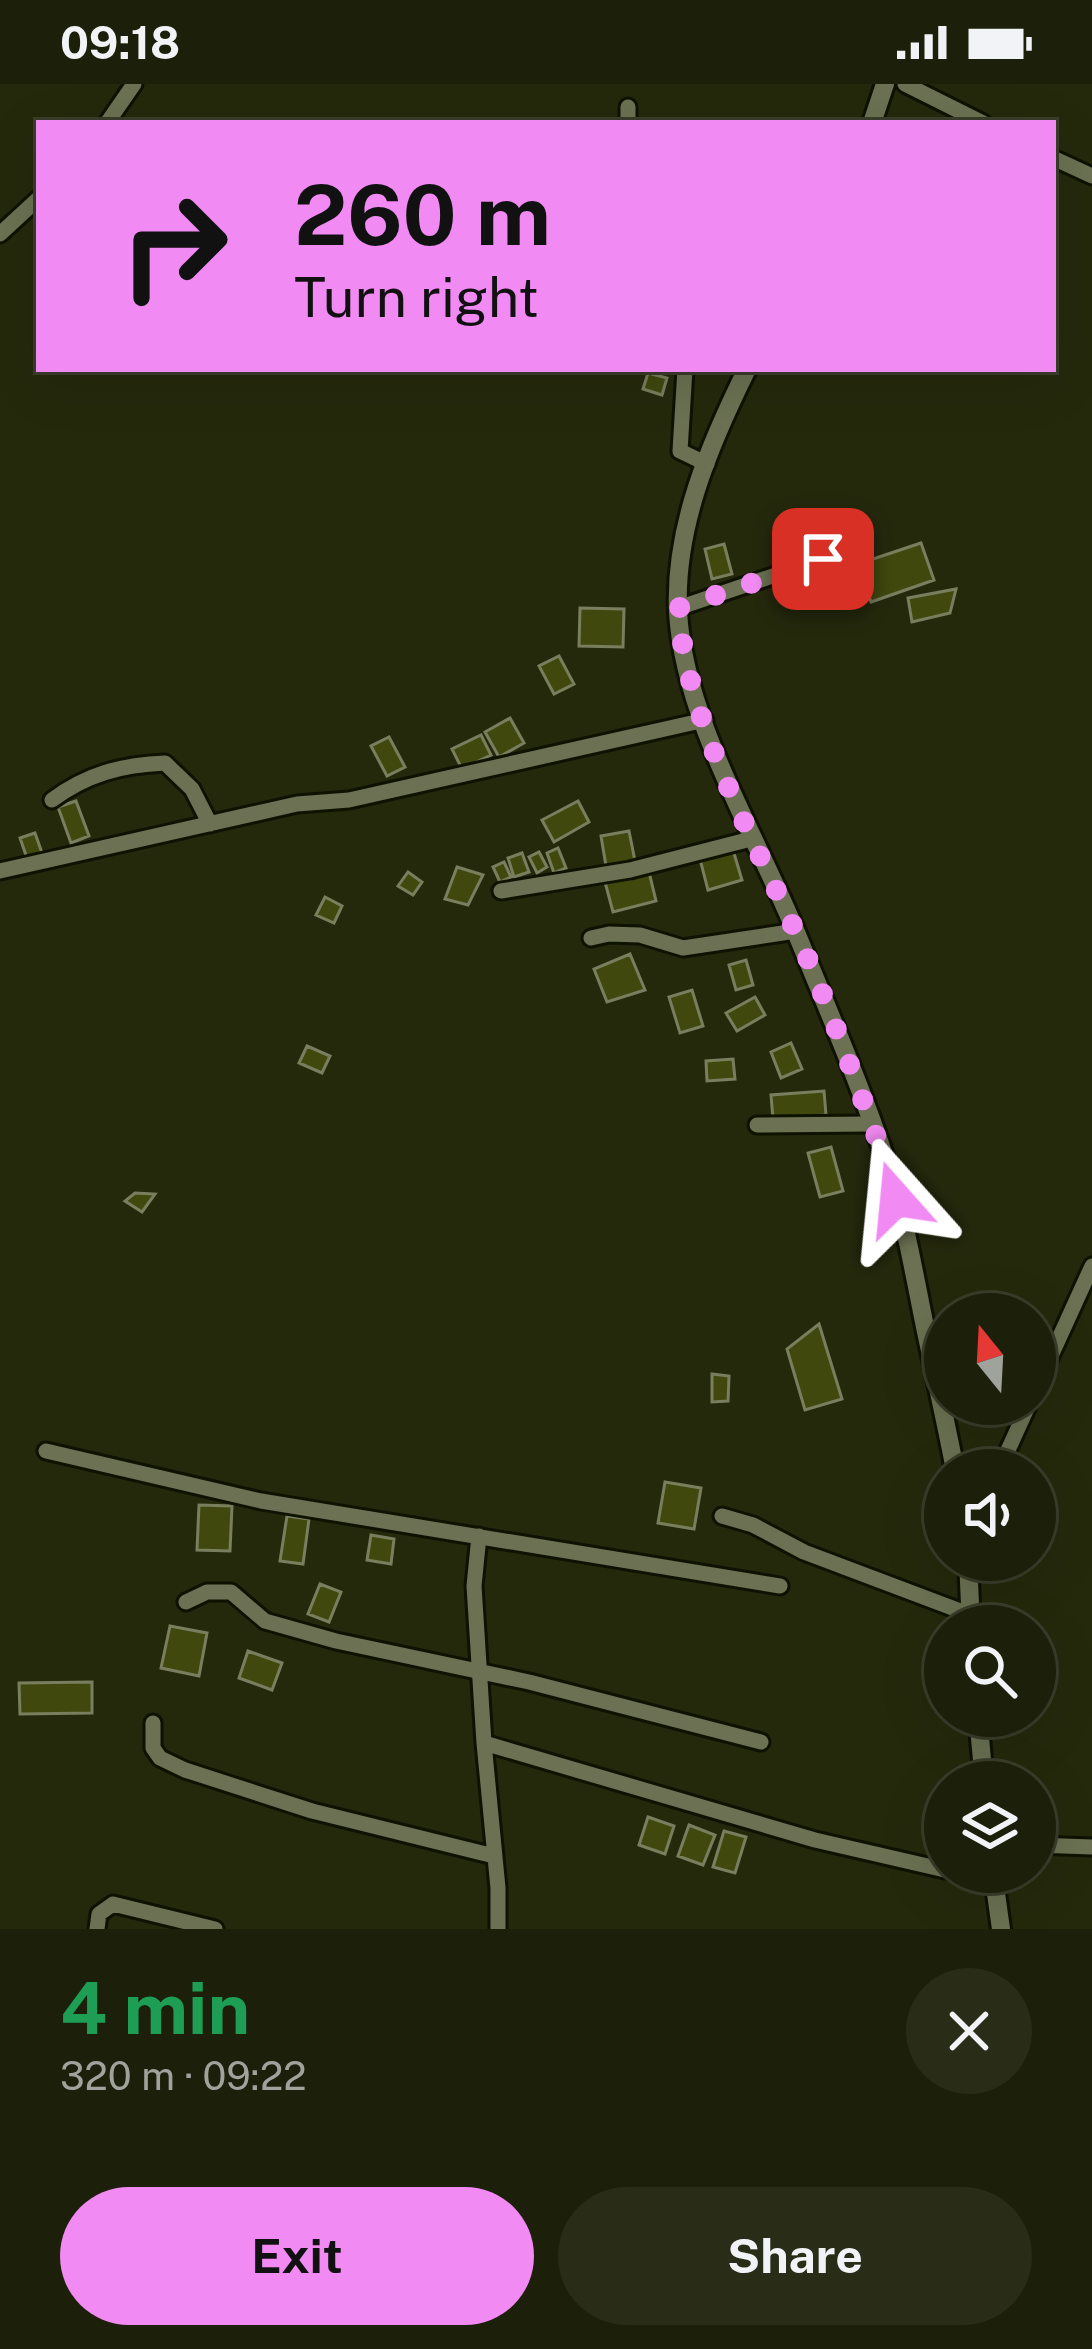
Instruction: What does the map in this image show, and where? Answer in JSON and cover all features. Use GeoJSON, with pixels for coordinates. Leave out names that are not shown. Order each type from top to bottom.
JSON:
{"type":"FeatureCollection","features":[{"type":"Feature","properties":{"kind":"street"},"geometry":{"type":"LineString","coordinates":[[109,120],[134,84]]}},
{"type":"Feature","properties":{"kind":"street"},"geometry":{"type":"LineString","coordinates":[[873,120],[886,84]]}},
{"type":"Feature","properties":{"kind":"street"},"geometry":{"type":"LineString","coordinates":[[904,84],[977,120]]}},
{"type":"Feature","properties":{"kind":"street"},"geometry":{"type":"LineString","coordinates":[[1056,159],[1092,176]]}},
{"type":"Feature","properties":{"kind":"street"},"geometry":{"type":"LineString","coordinates":[[0,233],[36,201]]}},
{"type":"Feature","properties":{"kind":"street"},"geometry":{"type":"LineString","coordinates":[[685,372],[680,451],[707,464]]}},
{"type":"Feature","properties":{"kind":"street"},"geometry":{"type":"LineString","coordinates":[[746,372],[684,530],[680,638],[705,720],[752,839],[796,932],[888,1168],[951,1449]]}},
{"type":"Feature","properties":{"kind":"street"},"geometry":{"type":"LineString","coordinates":[[678,608],[823,559]]}},
{"type":"Feature","properties":{"kind":"street"},"geometry":{"type":"LineString","coordinates":[[0,871],[297,805],[349,800],[705,720]]}},
{"type":"Feature","properties":{"kind":"street"},"geometry":{"type":"LineString","coordinates":[[52,800],[76,782],[102,772],[165,763],[191,789],[210,824]]}},
{"type":"Feature","properties":{"kind":"street"},"geometry":{"type":"LineString","coordinates":[[501,891],[630,870],[752,839]]}},
{"type":"Feature","properties":{"kind":"street"},"geometry":{"type":"LineString","coordinates":[[591,938],[640,935],[683,948],[796,932]]}},
{"type":"Feature","properties":{"kind":"street"},"geometry":{"type":"LineString","coordinates":[[757,1125],[870,1124]]}},
{"type":"Feature","properties":{"kind":"street"},"geometry":{"type":"LineString","coordinates":[[1056,1345],[1092,1266]]}},
{"type":"Feature","properties":{"kind":"street"},"geometry":{"type":"LineString","coordinates":[[46,1451],[261,1501],[780,1586]]}},
{"type":"Feature","properties":{"kind":"street"},"geometry":{"type":"LineString","coordinates":[[722,1516],[754,1525],[804,1552],[934,1605]]}},
{"type":"Feature","properties":{"kind":"street"},"geometry":{"type":"LineString","coordinates":[[479,1536],[474,1586],[498,1929]]}},
{"type":"Feature","properties":{"kind":"street"},"geometry":{"type":"LineString","coordinates":[[186,1602],[207,1592],[231,1592],[265,1621],[761,1742]]}},
{"type":"Feature","properties":{"kind":"street"},"geometry":{"type":"LineString","coordinates":[[153,1723],[153,1748],[160,1758],[185,1770],[292,1806],[494,1856]]}},
{"type":"Feature","properties":{"kind":"street"},"geometry":{"type":"LineString","coordinates":[[484,1744],[815,1840],[924,1865]]}},
{"type":"Feature","properties":{"kind":"street"},"geometry":{"type":"LineString","coordinates":[[1056,1846],[1092,1847]]}},
{"type":"Feature","properties":{"kind":"street"},"geometry":{"type":"LineString","coordinates":[[996,1893],[1001,1929]]}},
{"type":"Feature","properties":{"kind":"street"},"geometry":{"type":"LineString","coordinates":[[97,1929],[99,1914],[116,1904],[215,1929]]}},
{"type":"Feature","properties":{"kind":"building"},"geometry":{"type":"Polygon","coordinates":[[[648,373],[667,378],[662,395],[643,389],[648,373]]]}},
{"type":"Feature","properties":{"kind":"building"},"geometry":{"type":"Polygon","coordinates":[[[921,543],[934,580],[871,602],[858,564],[921,543]]]}},
{"type":"Feature","properties":{"kind":"building"},"geometry":{"type":"Polygon","coordinates":[[[724,544],[732,574],[712,579],[705,549],[724,544]]]}},
{"type":"Feature","properties":{"kind":"building"},"geometry":{"type":"Polygon","coordinates":[[[956,589],[950,613],[912,622],[908,598],[956,589]]]}},
{"type":"Feature","properties":{"kind":"building"},"geometry":{"type":"Polygon","coordinates":[[[580,608],[624,609],[623,647],[579,646],[580,608]]]}},
{"type":"Feature","properties":{"kind":"building"},"geometry":{"type":"Polygon","coordinates":[[[559,656],[574,684],[554,694],[539,666],[559,656]]]}},
{"type":"Feature","properties":{"kind":"building"},"geometry":{"type":"Polygon","coordinates":[[[510,718],[524,743],[499,757],[485,732],[510,718]]]}},
{"type":"Feature","properties":{"kind":"building"},"geometry":{"type":"Polygon","coordinates":[[[481,735],[491,755],[462,769],[452,749],[481,735]]]}},
{"type":"Feature","properties":{"kind":"building"},"geometry":{"type":"Polygon","coordinates":[[[389,737],[405,767],[387,776],[371,746],[389,737]]]}},
{"type":"Feature","properties":{"kind":"building"},"geometry":{"type":"Polygon","coordinates":[[[76,801],[89,836],[71,843],[58,807],[76,801]]]}},
{"type":"Feature","properties":{"kind":"building"},"geometry":{"type":"Polygon","coordinates":[[[578,801],[589,822],[554,842],[542,820],[578,801]]]}},
{"type":"Feature","properties":{"kind":"building"},"geometry":{"type":"Polygon","coordinates":[[[629,831],[635,861],[606,866],[601,836],[629,831]]]}},
{"type":"Feature","properties":{"kind":"building"},"geometry":{"type":"Polygon","coordinates":[[[35,833],[42,853],[27,858],[20,838],[35,833]]]}},
{"type":"Feature","properties":{"kind":"building"},"geometry":{"type":"Polygon","coordinates":[[[558,848],[566,868],[554,873],[547,853],[558,848]]]}},
{"type":"Feature","properties":{"kind":"building"},"geometry":{"type":"Polygon","coordinates":[[[733,850],[742,880],[708,890],[700,859],[733,850]]]}},
{"type":"Feature","properties":{"kind":"building"},"geometry":{"type":"Polygon","coordinates":[[[539,852],[547,867],[537,873],[529,857],[539,852]]]}},
{"type":"Feature","properties":{"kind":"building"},"geometry":{"type":"Polygon","coordinates":[[[522,853],[529,872],[514,877],[508,858],[522,853]]]}},
{"type":"Feature","properties":{"kind":"building"},"geometry":{"type":"Polygon","coordinates":[[[504,862],[511,877],[500,882],[493,867],[504,862]]]}},
{"type":"Feature","properties":{"kind":"building"},"geometry":{"type":"Polygon","coordinates":[[[457,867],[483,875],[468,905],[445,899],[457,867]]]}},
{"type":"Feature","properties":{"kind":"building"},"geometry":{"type":"Polygon","coordinates":[[[408,872],[422,882],[413,895],[398,886],[408,872]]]}},
{"type":"Feature","properties":{"kind":"building"},"geometry":{"type":"Polygon","coordinates":[[[649,872],[656,901],[613,912],[605,882],[649,872]]]}},
{"type":"Feature","properties":{"kind":"building"},"geometry":{"type":"Polygon","coordinates":[[[325,897],[342,906],[334,923],[316,915],[325,897]]]}},
{"type":"Feature","properties":{"kind":"building"},"geometry":{"type":"Polygon","coordinates":[[[630,954],[645,990],[607,1002],[594,969],[630,954]]]}},
{"type":"Feature","properties":{"kind":"building"},"geometry":{"type":"Polygon","coordinates":[[[746,960],[753,985],[736,990],[729,965],[746,960]]]}},
{"type":"Feature","properties":{"kind":"building"},"geometry":{"type":"Polygon","coordinates":[[[692,990],[703,1026],[680,1033],[669,997],[692,990]]]}},
{"type":"Feature","properties":{"kind":"building"},"geometry":{"type":"Polygon","coordinates":[[[755,997],[765,1015],[737,1031],[726,1013],[755,997]]]}},
{"type":"Feature","properties":{"kind":"building"},"geometry":{"type":"Polygon","coordinates":[[[791,1043],[802,1069],[781,1078],[771,1052],[791,1043]]]}},
{"type":"Feature","properties":{"kind":"building"},"geometry":{"type":"Polygon","coordinates":[[[307,1046],[330,1056],[322,1073],[299,1063],[307,1046]]]}},
{"type":"Feature","properties":{"kind":"building"},"geometry":{"type":"Polygon","coordinates":[[[733,1059],[735,1079],[707,1081],[706,1061],[733,1059]]]}},
{"type":"Feature","properties":{"kind":"building"},"geometry":{"type":"Polygon","coordinates":[[[824,1091],[826,1115],[773,1119],[771,1095],[824,1091]]]}},
{"type":"Feature","properties":{"kind":"building"},"geometry":{"type":"Polygon","coordinates":[[[831,1147],[843,1191],[820,1197],[808,1153],[831,1147]]]}},
{"type":"Feature","properties":{"kind":"building"},"geometry":{"type":"Polygon","coordinates":[[[135,1193],[155,1194],[142,1212],[125,1201],[135,1193]]]}},
{"type":"Feature","properties":{"kind":"building"},"geometry":{"type":"Polygon","coordinates":[[[819,1324],[842,1399],[805,1410],[787,1349],[819,1324]]]}},
{"type":"Feature","properties":{"kind":"building"},"geometry":{"type":"Polygon","coordinates":[[[712,1374],[729,1376],[728,1401],[712,1402],[712,1374]]]}},
{"type":"Feature","properties":{"kind":"building"},"geometry":{"type":"Polygon","coordinates":[[[665,1482],[701,1488],[694,1529],[658,1523],[665,1482]]]}},
{"type":"Feature","properties":{"kind":"building"},"geometry":{"type":"Polygon","coordinates":[[[199,1505],[232,1506],[230,1551],[197,1550],[199,1505]]]}},
{"type":"Feature","properties":{"kind":"building"},"geometry":{"type":"Polygon","coordinates":[[[287,1516],[309,1519],[303,1564],[280,1561],[287,1516]]]}},
{"type":"Feature","properties":{"kind":"building"},"geometry":{"type":"Polygon","coordinates":[[[371,1535],[394,1539],[391,1564],[367,1560],[371,1535]]]}},
{"type":"Feature","properties":{"kind":"building"},"geometry":{"type":"Polygon","coordinates":[[[320,1584],[341,1592],[329,1622],[308,1614],[320,1584]]]}},
{"type":"Feature","properties":{"kind":"building"},"geometry":{"type":"Polygon","coordinates":[[[170,1626],[207,1633],[199,1676],[161,1668],[170,1626]]]}},
{"type":"Feature","properties":{"kind":"building"},"geometry":{"type":"Polygon","coordinates":[[[248,1651],[282,1663],[272,1690],[239,1678],[248,1651]]]}},
{"type":"Feature","properties":{"kind":"building"},"geometry":{"type":"Polygon","coordinates":[[[92,1682],[92,1713],[20,1714],[19,1683],[92,1682]]]}},
{"type":"Feature","properties":{"kind":"building"},"geometry":{"type":"Polygon","coordinates":[[[648,1817],[674,1826],[665,1854],[639,1845],[648,1817]]]}},
{"type":"Feature","properties":{"kind":"building"},"geometry":{"type":"Polygon","coordinates":[[[689,1825],[715,1835],[703,1865],[678,1856],[689,1825]]]}},
{"type":"Feature","properties":{"kind":"building"},"geometry":{"type":"Polygon","coordinates":[[[724,1831],[746,1837],[735,1873],[713,1867],[724,1831]]]}},
{"type":"Feature","properties":{"kind":"route"},"geometry":{"type":"LineString","coordinates":[[823,559],[678,608],[680,638],[705,720],[752,839],[796,932],[896,1199]]}}]}
